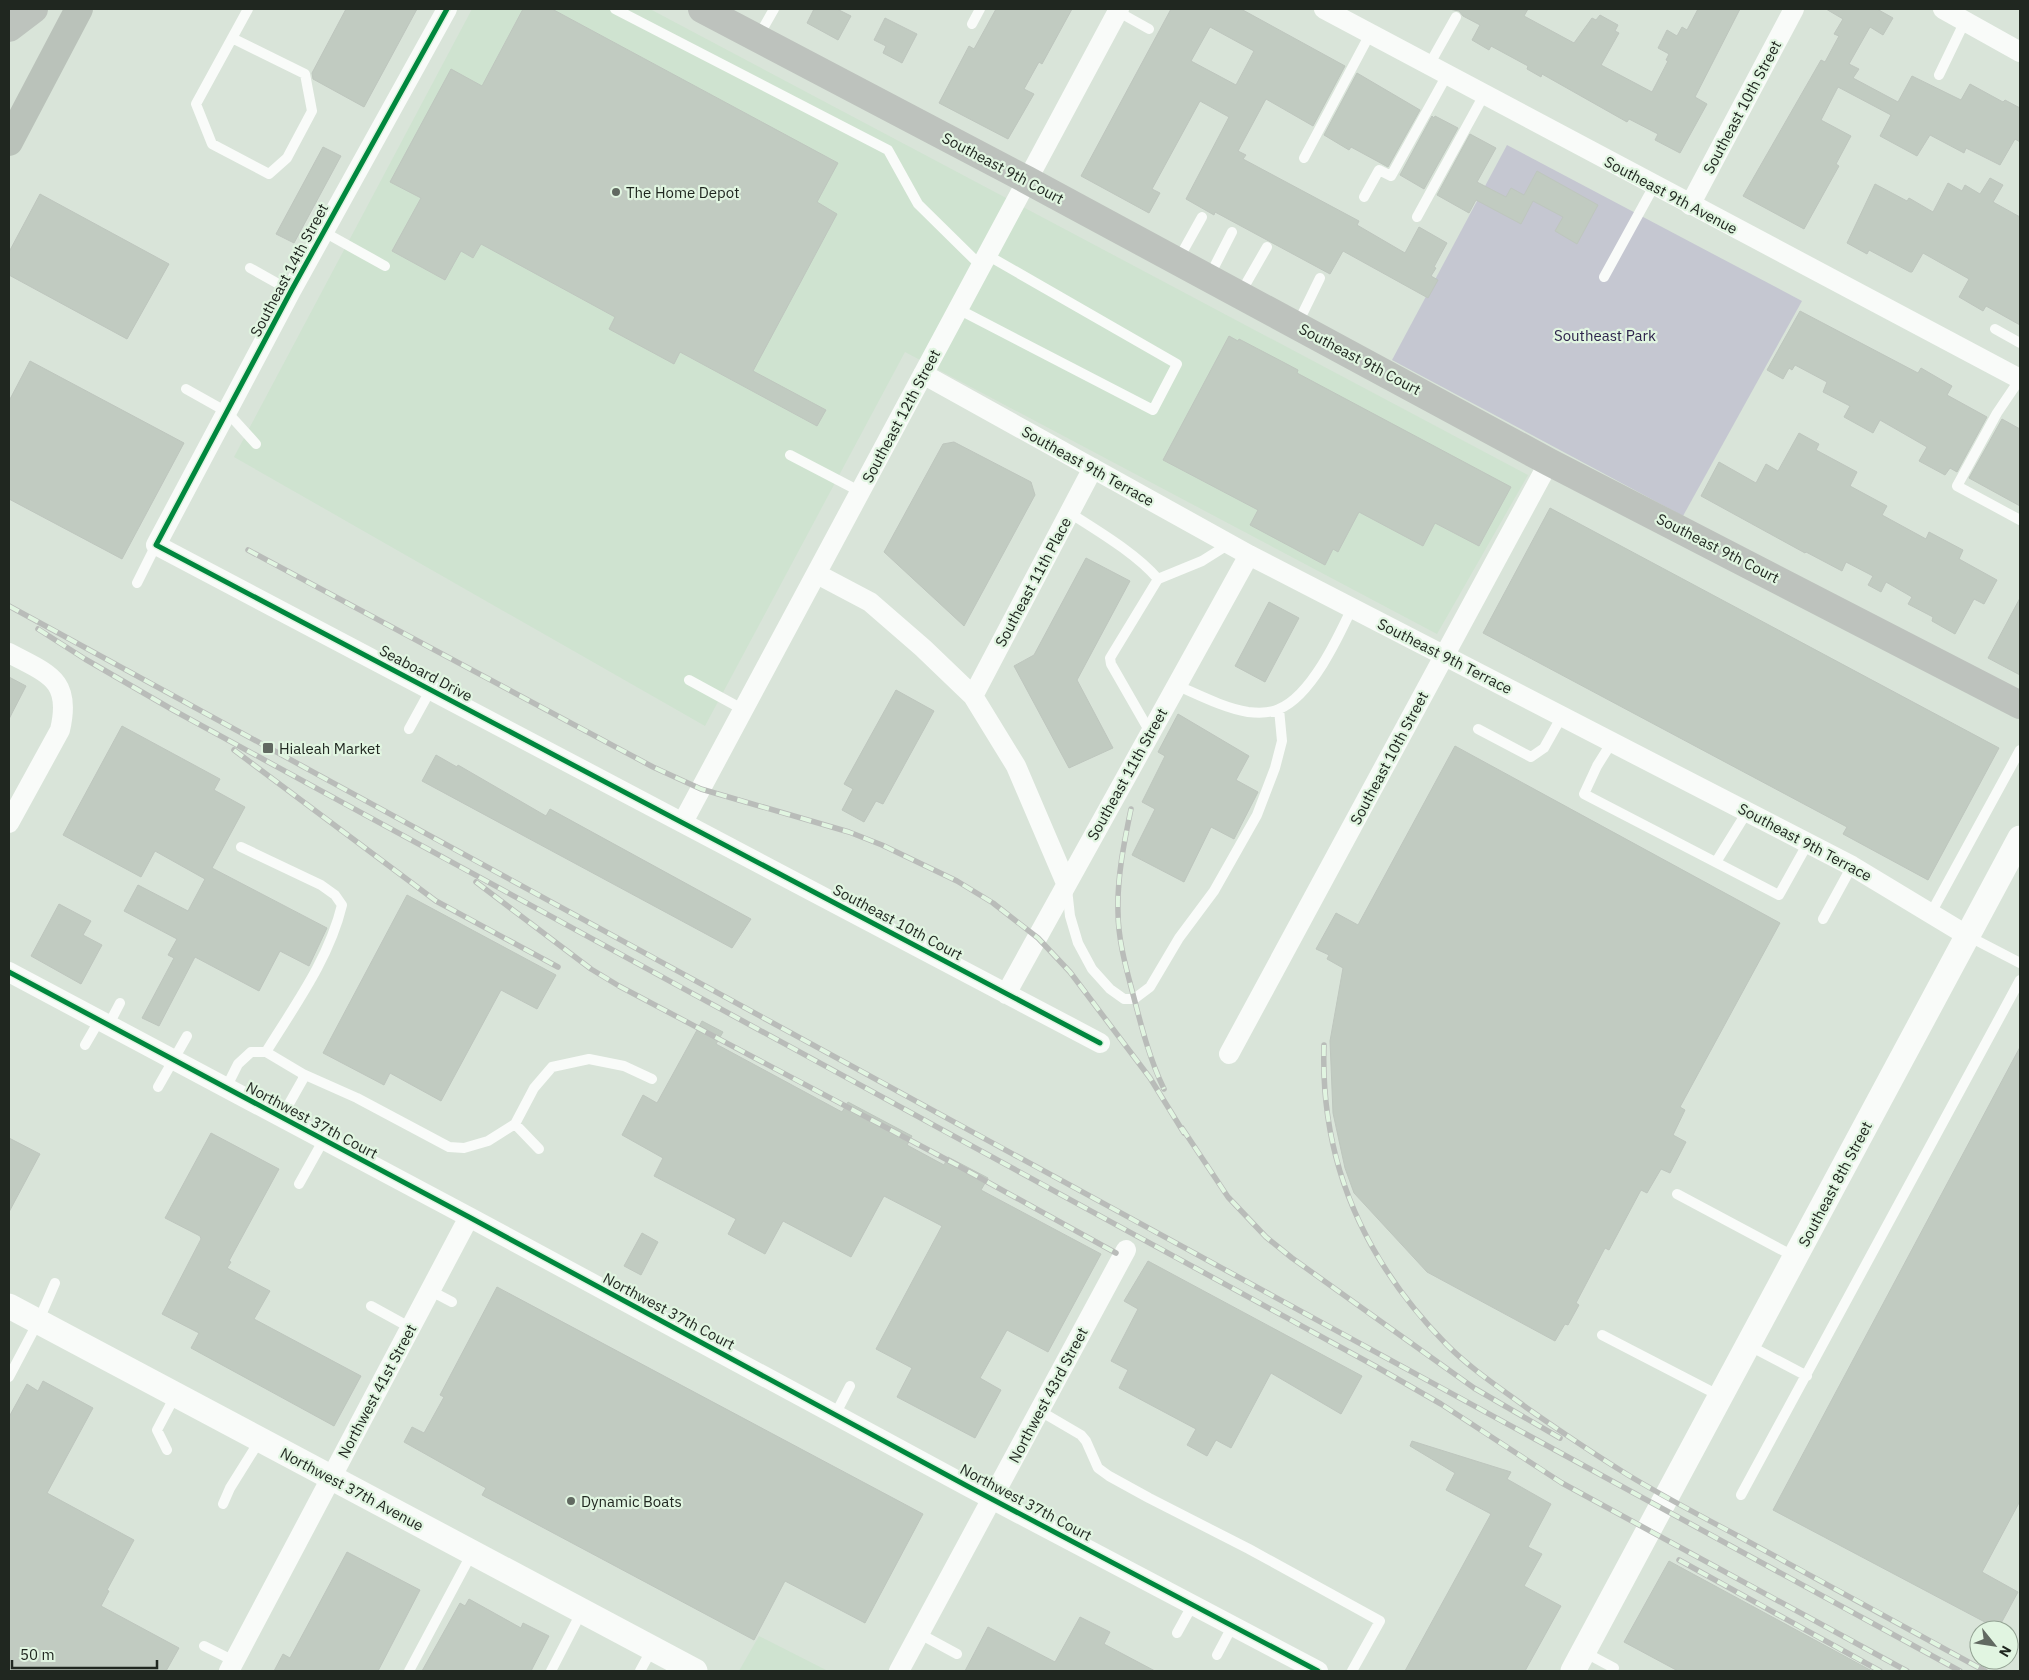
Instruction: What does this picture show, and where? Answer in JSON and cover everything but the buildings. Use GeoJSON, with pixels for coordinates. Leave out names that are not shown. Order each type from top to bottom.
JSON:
{"type":"FeatureCollection","features":[{"type":"Feature","properties":{"kind":"highway"},"geometry":{"type":"LineString","coordinates":[[9,28],[34,9]]}},
{"type":"Feature","properties":{"kind":"highway"},"geometry":{"type":"LineString","coordinates":[[9,142],[79,9]]}},
{"type":"Feature","properties":{"kind":"main road","name":"Southeast 9th Court"},"geometry":{"type":"LineString","coordinates":[[702,9],[729,19],[758,38],[1027,180],[1549,462],[2020,704]]}},
{"type":"Feature","properties":{"kind":"street","name":"Southeast 14th Street"},"geometry":{"type":"LineString","coordinates":[[156,546],[291,291],[447,9]]}},
{"type":"Feature","properties":{"kind":"street","name":"Southeast 9th Avenue"},"geometry":{"type":"LineString","coordinates":[[1324,9],[2020,379]]}},
{"type":"Feature","properties":{"kind":"street","name":"Southeast 10th Street"},"geometry":{"type":"LineString","coordinates":[[1690,205],[1794,9]]}},
{"type":"Feature","properties":{"kind":"street"},"geometry":{"type":"LineString","coordinates":[[1943,9],[2020,52]]}},
{"type":"Feature","properties":{"kind":"street","name":"Southeast 12th Street"},"geometry":{"type":"LineString","coordinates":[[683,822],[924,374],[1116,10]]}},
{"type":"Feature","properties":{"kind":"street","name":"Southeast 9th Terrace"},"geometry":{"type":"LineString","coordinates":[[924,374],[1249,556],[1852,866],[1968,936]]}},
{"type":"Feature","properties":{"kind":"street","name":"Southeast 10th Street"},"geometry":{"type":"LineString","coordinates":[[1229,1054],[1549,462]]}},
{"type":"Feature","properties":{"kind":"street","name":"Southeast 11th Place"},"geometry":{"type":"LineString","coordinates":[[973,696],[1092,468]]}},
{"type":"Feature","properties":{"kind":"street","name":"Seaboard Drive"},"geometry":{"type":"LineString","coordinates":[[156,546],[683,822]]}},
{"type":"Feature","properties":{"kind":"street","name":"Southeast 11th Street"},"geometry":{"type":"LineString","coordinates":[[1006,994],[1249,556]]}},
{"type":"Feature","properties":{"kind":"street"},"geometry":{"type":"LineString","coordinates":[[817,574],[870,602],[924,648],[973,696],[1016,766],[1066,883]]}},
{"type":"Feature","properties":{"kind":"street"},"geometry":{"type":"LineString","coordinates":[[9,653],[50,676],[58,685],[64,697],[64,713],[60,730],[9,823]]}},
{"type":"Feature","properties":{"kind":"street","name":"Southeast 10th Court"},"geometry":{"type":"LineString","coordinates":[[683,822],[1100,1043]]}},
{"type":"Feature","properties":{"kind":"street","name":"Southeast 8th Street"},"geometry":{"type":"LineString","coordinates":[[1578,1661],[2020,838]]}},
{"type":"Feature","properties":{"kind":"street","name":"Northwest 37th Court"},"geometry":{"type":"LineString","coordinates":[[9,972],[323,1141],[469,1217],[835,1415],[1318,1671]]}},
{"type":"Feature","properties":{"kind":"street","name":"Northwest 41st Street"},"geometry":{"type":"LineString","coordinates":[[231,1666],[412,1328],[469,1217]]}},
{"type":"Feature","properties":{"kind":"street","name":"Northwest 43rd Street"},"geometry":{"type":"LineString","coordinates":[[899,1671],[1126,1250]]}},
{"type":"Feature","properties":{"kind":"street","name":"Northwest 37th Avenue"},"geometry":{"type":"LineString","coordinates":[[9,1306],[695,1671]]}},
{"type":"Feature","properties":{"kind":"lane"},"geometry":{"type":"LineString","coordinates":[[232,38],[304,74],[312,111],[288,158],[269,174],[212,144],[196,104],[232,38],[248,9]]}},
{"type":"Feature","properties":{"kind":"lane"},"geometry":{"type":"LineString","coordinates":[[614,9],[888,150],[918,204],[984,261],[1177,364],[1153,410],[958,310]]}},
{"type":"Feature","properties":{"kind":"lane"},"geometry":{"type":"LineString","coordinates":[[758,38],[774,9]]}},
{"type":"Feature","properties":{"kind":"lane"},"geometry":{"type":"LineString","coordinates":[[972,24],[980,9]]}},
{"type":"Feature","properties":{"kind":"lane"},"geometry":{"type":"LineString","coordinates":[[1116,10],[1150,30]]}},
{"type":"Feature","properties":{"kind":"lane"},"geometry":{"type":"LineString","coordinates":[[1429,65],[1456,17]]}},
{"type":"Feature","properties":{"kind":"lane"},"geometry":{"type":"LineString","coordinates":[[1939,75],[1965,21]]}},
{"type":"Feature","properties":{"kind":"lane"},"geometry":{"type":"LineString","coordinates":[[1304,158],[1370,34]]}},
{"type":"Feature","properties":{"kind":"lane"},"geometry":{"type":"LineString","coordinates":[[1364,197],[1379,170],[1391,176],[1447,75]]}},
{"type":"Feature","properties":{"kind":"lane"},"geometry":{"type":"LineString","coordinates":[[1418,217],[1484,95]]}},
{"type":"Feature","properties":{"kind":"lane"},"geometry":{"type":"LineString","coordinates":[[1604,277],[1654,186]]}},
{"type":"Feature","properties":{"kind":"lane"},"geometry":{"type":"LineString","coordinates":[[1177,261],[1202,216]]}},
{"type":"Feature","properties":{"kind":"lane"},"geometry":{"type":"LineString","coordinates":[[324,232],[385,266]]}},
{"type":"Feature","properties":{"kind":"lane"},"geometry":{"type":"LineString","coordinates":[[1208,278],[1232,232]]}},
{"type":"Feature","properties":{"kind":"lane"},"geometry":{"type":"LineString","coordinates":[[1240,295],[1267,247]]}},
{"type":"Feature","properties":{"kind":"lane"},"geometry":{"type":"LineString","coordinates":[[250,268],[291,291]]}},
{"type":"Feature","properties":{"kind":"lane"},"geometry":{"type":"LineString","coordinates":[[1297,326],[1320,278]]}},
{"type":"Feature","properties":{"kind":"lane"},"geometry":{"type":"LineString","coordinates":[[1995,329],[2020,343]]}},
{"type":"Feature","properties":{"kind":"lane"},"geometry":{"type":"LineString","coordinates":[[2020,379],[1997,413],[1958,486],[2020,520]]}},
{"type":"Feature","properties":{"kind":"lane"},"geometry":{"type":"LineString","coordinates":[[186,389],[227,412],[256,444]]}},
{"type":"Feature","properties":{"kind":"lane"},"geometry":{"type":"LineString","coordinates":[[790,455],[861,492]]}},
{"type":"Feature","properties":{"kind":"lane"},"geometry":{"type":"LineString","coordinates":[[1070,513],[1150,570],[1158,579]]}},
{"type":"Feature","properties":{"kind":"lane"},"geometry":{"type":"LineString","coordinates":[[1150,732],[1111,664],[1110,658],[1158,579],[1202,561],[1230,544]]}},
{"type":"Feature","properties":{"kind":"lane"},"geometry":{"type":"LineString","coordinates":[[137,583],[156,546]]}},
{"type":"Feature","properties":{"kind":"lane"},"geometry":{"type":"LineString","coordinates":[[1176,685],[1247,712],[1278,709],[1296,697],[1313,678],[1326,659],[1352,608]]}},
{"type":"Feature","properties":{"kind":"lane"},"geometry":{"type":"LineString","coordinates":[[689,680],[744,710]]}},
{"type":"Feature","properties":{"kind":"lane"},"geometry":{"type":"LineString","coordinates":[[409,729],[431,689]]}},
{"type":"Feature","properties":{"kind":"lane"},"geometry":{"type":"LineString","coordinates":[[1066,883],[1070,916],[1078,943],[1092,969],[1110,989],[1124,999],[1134,999],[1150,987],[1179,938],[1214,891],[1257,815],[1275,768],[1282,741],[1278,709]]}},
{"type":"Feature","properties":{"kind":"lane"},"geometry":{"type":"LineString","coordinates":[[1478,729],[1531,757],[1544,748],[1562,716]]}},
{"type":"Feature","properties":{"kind":"lane"},"geometry":{"type":"LineString","coordinates":[[1612,742],[1596,766],[1584,794],[1779,895],[1808,843]]}},
{"type":"Feature","properties":{"kind":"lane"},"geometry":{"type":"LineString","coordinates":[[1931,913],[2020,750]]}},
{"type":"Feature","properties":{"kind":"lane"},"geometry":{"type":"LineString","coordinates":[[1716,862],[1747,812]]}},
{"type":"Feature","properties":{"kind":"lane"},"geometry":{"type":"LineString","coordinates":[[241,847],[321,885],[335,895],[342,905],[338,924],[325,954],[266,1052]]}},
{"type":"Feature","properties":{"kind":"lane"},"geometry":{"type":"LineString","coordinates":[[1822,919],[1852,866]]}},
{"type":"Feature","properties":{"kind":"lane"},"geometry":{"type":"LineString","coordinates":[[1968,936],[2020,964]]}},
{"type":"Feature","properties":{"kind":"lane"},"geometry":{"type":"LineString","coordinates":[[1741,1495],[2020,980]]}},
{"type":"Feature","properties":{"kind":"lane"},"geometry":{"type":"LineString","coordinates":[[86,1045],[120,1003]]}},
{"type":"Feature","properties":{"kind":"lane"},"geometry":{"type":"LineString","coordinates":[[158,1087],[187,1036]]}},
{"type":"Feature","properties":{"kind":"lane"},"geometry":{"type":"LineString","coordinates":[[226,1088],[238,1064],[251,1052],[266,1052],[303,1074],[357,1098],[449,1147],[464,1148],[488,1141],[515,1124],[534,1088],[552,1067],[588,1059],[624,1066],[652,1079]]}},
{"type":"Feature","properties":{"kind":"lane"},"geometry":{"type":"LineString","coordinates":[[281,1118],[303,1079],[303,1074]]}},
{"type":"Feature","properties":{"kind":"lane"},"geometry":{"type":"LineString","coordinates":[[515,1124],[539,1149]]}},
{"type":"Feature","properties":{"kind":"lane"},"geometry":{"type":"LineString","coordinates":[[299,1184],[323,1141]]}},
{"type":"Feature","properties":{"kind":"lane"},"geometry":{"type":"LineString","coordinates":[[1677,1194],[1796,1257]]}},
{"type":"Feature","properties":{"kind":"lane"},"geometry":{"type":"LineString","coordinates":[[9,1377],[38,1322],[55,1283]]}},
{"type":"Feature","properties":{"kind":"lane"},"geometry":{"type":"LineString","coordinates":[[431,1291],[452,1302]]}},
{"type":"Feature","properties":{"kind":"lane"},"geometry":{"type":"LineString","coordinates":[[371,1306],[412,1328]]}},
{"type":"Feature","properties":{"kind":"lane"},"geometry":{"type":"LineString","coordinates":[[1602,1335],[1721,1397]]}},
{"type":"Feature","properties":{"kind":"lane"},"geometry":{"type":"LineString","coordinates":[[1748,1345],[1807,1376]]}},
{"type":"Feature","properties":{"kind":"lane"},"geometry":{"type":"LineString","coordinates":[[835,1415],[850,1386]]}},
{"type":"Feature","properties":{"kind":"lane"},"geometry":{"type":"LineString","coordinates":[[167,1450],[157,1430],[175,1396]]}},
{"type":"Feature","properties":{"kind":"lane"},"geometry":{"type":"LineString","coordinates":[[1040,1411],[1081,1435],[1086,1441],[1098,1468],[1108,1476],[1249,1549],[1380,1621],[1352,1671]]}},
{"type":"Feature","properties":{"kind":"lane"},"geometry":{"type":"LineString","coordinates":[[223,1504],[230,1488],[260,1440]]}},
{"type":"Feature","properties":{"kind":"lane"},"geometry":{"type":"LineString","coordinates":[[410,1671],[472,1553]]}},
{"type":"Feature","properties":{"kind":"lane"},"geometry":{"type":"LineString","coordinates":[[1177,1633],[1193,1604]]}},
{"type":"Feature","properties":{"kind":"lane"},"geometry":{"type":"LineString","coordinates":[[551,1671],[582,1611]]}},
{"type":"Feature","properties":{"kind":"lane"},"geometry":{"type":"LineString","coordinates":[[1217,1655],[1234,1625]]}},
{"type":"Feature","properties":{"kind":"lane"},"geometry":{"type":"LineString","coordinates":[[920,1634],[957,1654]]}},
{"type":"Feature","properties":{"kind":"lane"},"geometry":{"type":"LineString","coordinates":[[204,1646],[231,1666]]}},
{"type":"Feature","properties":{"kind":"lane"},"geometry":{"type":"LineString","coordinates":[[640,1671],[652,1648]]}},
{"type":"Feature","properties":{"kind":"lane"},"geometry":{"type":"LineString","coordinates":[[1578,1661],[1614,1668]]}},
{"type":"Feature","properties":{"kind":"shaded area"},"geometry":{"type":"Polygon","coordinates":[[[472,9],[650,9],[1528,475],[1437,634],[905,352],[705,726],[234,457],[472,9]]]}},
{"type":"Feature","properties":{"kind":"shaded area"},"geometry":{"type":"Polygon","coordinates":[[[759,1636],[828,1671],[739,1671],[759,1636]]]}},
{"type":"Feature","properties":{"kind":"green space","name":"Southeast Park"},"geometry":{"type":"Polygon","coordinates":[[[1507,145],[1802,301],[1683,516],[1392,360],[1507,145]]]}},
{"type":"Feature","properties":{"kind":"railway"},"geometry":{"type":"LineString","coordinates":[[248,550],[653,767],[701,789],[849,832],[882,845],[957,881],[993,903],[1038,938],[1070,972],[1150,1078],[1184,1133]]}},
{"type":"Feature","properties":{"kind":"railway"},"geometry":{"type":"LineString","coordinates":[[9,606],[1960,1671]]}},
{"type":"Feature","properties":{"kind":"railway"},"geometry":{"type":"LineString","coordinates":[[38,629],[85,659],[173,710],[1375,1366],[1441,1404],[1562,1483],[1907,1671]]}},
{"type":"Feature","properties":{"kind":"railway"},"geometry":{"type":"LineString","coordinates":[[234,750],[436,901],[558,967]]}},
{"type":"Feature","properties":{"kind":"railway"},"geometry":{"type":"LineString","coordinates":[[1131,809],[1119,886],[1118,912],[1121,945],[1143,1033],[1164,1089]]}},
{"type":"Feature","properties":{"kind":"railway"},"geometry":{"type":"LineString","coordinates":[[476,882],[591,969],[619,986],[955,1164],[1116,1253]]}},
{"type":"Feature","properties":{"kind":"railway"},"geometry":{"type":"LineString","coordinates":[[1324,1045],[1325,1088],[1330,1130],[1353,1208],[1371,1244],[1393,1280],[1418,1313],[1456,1354],[1527,1408],[1628,1475],[1985,1671]]}},
{"type":"Feature","properties":{"kind":"railway"},"geometry":{"type":"LineString","coordinates":[[1182,1128],[1228,1197],[1266,1237],[1292,1258],[1474,1388],[1560,1438]]}},
{"type":"Feature","properties":{"kind":"railway"},"geometry":{"type":"LineString","coordinates":[[1679,1560],[1880,1671]]}},
{"type":"Feature","properties":{"kind":"cycle path"},"geometry":{"type":"LineString","coordinates":[[447,9],[291,291],[156,545],[1100,1043]]}},
{"type":"Feature","properties":{"kind":"cycle path"},"geometry":{"type":"LineString","coordinates":[[9,972],[469,1217],[969,1487],[1318,1671]]}},
{"type":"Feature","properties":{"kind":"place","name":"The Home Depot"},"geometry":{"type":"Point","coordinates":[616,192]}},
{"type":"Feature","properties":{"kind":"place","name":"Hialeah Market"},"geometry":{"type":"Point","coordinates":[268,748]}},
{"type":"Feature","properties":{"kind":"place","name":"Dynamic Boats"},"geometry":{"type":"Point","coordinates":[571,1501]}}]}
